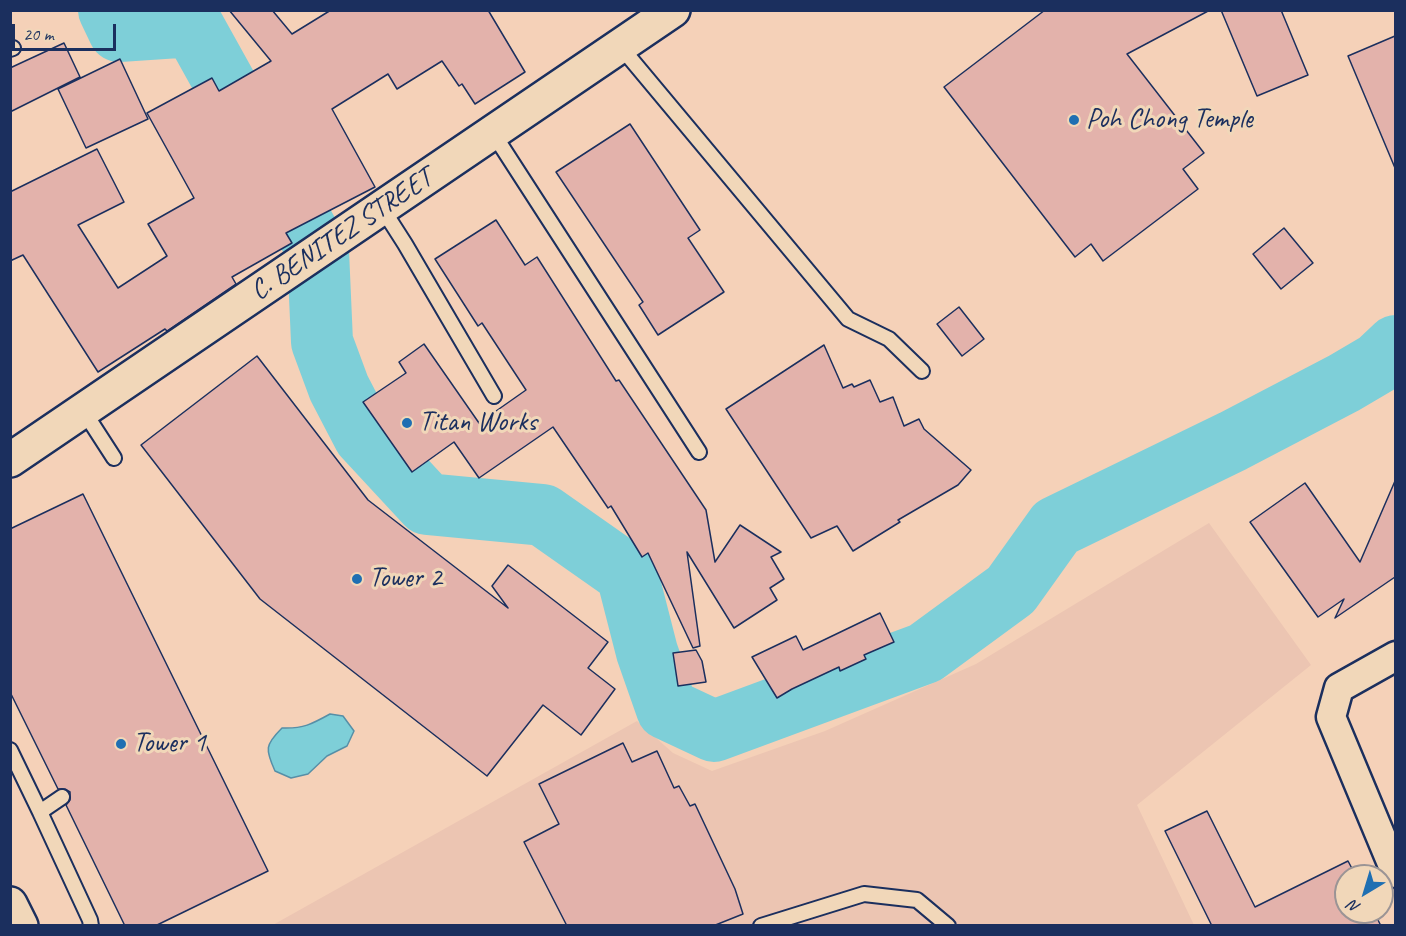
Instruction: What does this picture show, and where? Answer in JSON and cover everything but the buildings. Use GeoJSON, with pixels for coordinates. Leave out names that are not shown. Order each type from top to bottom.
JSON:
{"type":"FeatureCollection","features":[{"type":"Feature","properties":{"kind":"main road","name":"C. BENITEZ STREET"},"geometry":{"type":"LineString","coordinates":[[10,460],[673,10]]}},
{"type":"Feature","properties":{"kind":"main road"},"geometry":{"type":"LineString","coordinates":[[10,904],[21,926]]}},
{"type":"Feature","properties":{"kind":"street"},"geometry":{"type":"LineString","coordinates":[[1395,656],[1339,688],[1330,717],[1395,873]]}},
{"type":"Feature","properties":{"kind":"lane"},"geometry":{"type":"LineString","coordinates":[[620,46],[849,319],[889,339],[922,370]]}},
{"type":"Feature","properties":{"kind":"lane"},"geometry":{"type":"LineString","coordinates":[[493,133],[699,452]]}},
{"type":"Feature","properties":{"kind":"lane"},"geometry":{"type":"LineString","coordinates":[[378,211],[405,244],[494,396]]}},
{"type":"Feature","properties":{"kind":"lane"},"geometry":{"type":"LineString","coordinates":[[83,410],[114,458]]}},
{"type":"Feature","properties":{"kind":"lane"},"geometry":{"type":"LineString","coordinates":[[10,750],[91,926]]}},
{"type":"Feature","properties":{"kind":"lane"},"geometry":{"type":"LineString","coordinates":[[40,812],[62,797]]}},
{"type":"Feature","properties":{"kind":"lane"},"geometry":{"type":"LineString","coordinates":[[761,926],[864,894],[917,900],[948,926]]}},
{"type":"Feature","properties":{"kind":"shaded area"},"geometry":{"type":"Polygon","coordinates":[[[1209,523],[1311,665],[1137,805],[1194,925],[271,926],[637,721],[673,753],[712,771],[825,731],[976,664],[1209,523]]]}},
{"type":"Feature","properties":{"kind":"water"},"geometry":{"type":"Polygon","coordinates":[[[330,714],[343,716],[354,731],[347,746],[327,756],[308,774],[291,778],[275,771],[268,748],[272,739],[282,728],[307,725],[330,714]]]}},
{"type":"Feature","properties":{"kind":"waterway"},"geometry":{"type":"LineString","coordinates":[[109,10],[119,31],[193,26],[318,251],[322,342],[339,388],[364,436],[427,504],[543,515],[627,574],[647,652],[667,709],[714,731],[925,653],[1011,590],[1056,527],[1233,441],[1344,383],[1378,363],[1396,346]]}},
{"type":"Feature","properties":{"kind":"place","name":"Poh Chong Temple"},"geometry":{"type":"Point","coordinates":[1074,120]}},
{"type":"Feature","properties":{"kind":"place","name":"Titan Works"},"geometry":{"type":"Point","coordinates":[407,423]}},
{"type":"Feature","properties":{"kind":"place","name":"Tower 2"},"geometry":{"type":"Point","coordinates":[357,579]}},
{"type":"Feature","properties":{"kind":"place","name":"Tower 1"},"geometry":{"type":"Point","coordinates":[121,744]}}]}
